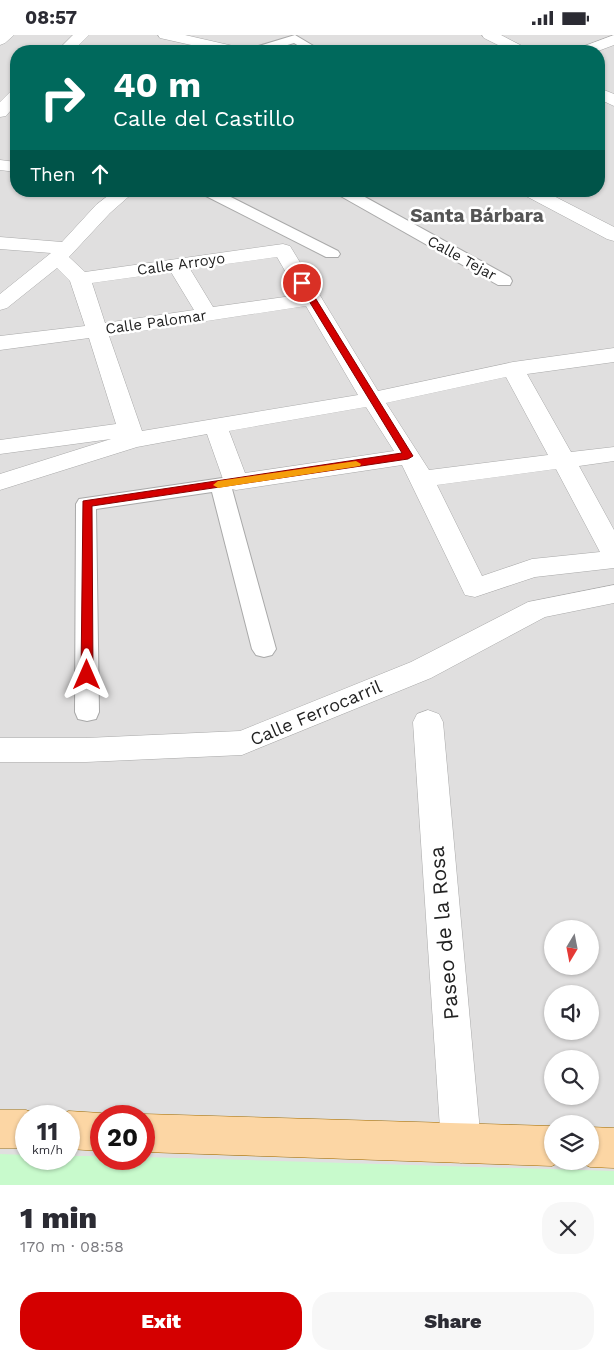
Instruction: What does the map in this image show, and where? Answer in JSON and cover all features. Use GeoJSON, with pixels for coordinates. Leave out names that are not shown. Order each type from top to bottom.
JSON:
{"type":"FeatureCollection","features":[{"type":"Feature","properties":{"kind":"main road"},"geometry":{"type":"LineString","coordinates":[[0,1129],[15,1129]]}},
{"type":"Feature","properties":{"kind":"main road"},"geometry":{"type":"LineString","coordinates":[[155,1133],[544,1146]]}},
{"type":"Feature","properties":{"kind":"main road"},"geometry":{"type":"LineString","coordinates":[[599,1147],[614,1148]]}},
{"type":"Feature","properties":{"kind":"street"},"geometry":{"type":"LineString","coordinates":[[0,40],[7,35]]}},
{"type":"Feature","properties":{"kind":"street"},"geometry":{"type":"LineString","coordinates":[[71,45],[82,35]]}},
{"type":"Feature","properties":{"kind":"street"},"geometry":{"type":"LineString","coordinates":[[489,35],[509,45]]}},
{"type":"Feature","properties":{"kind":"street"},"geometry":{"type":"LineString","coordinates":[[179,36],[214,45]]}},
{"type":"Feature","properties":{"kind":"street"},"geometry":{"type":"LineString","coordinates":[[600,45],[614,40]]}},
{"type":"Feature","properties":{"kind":"street"},"geometry":{"type":"LineString","coordinates":[[0,112],[10,94]]}},
{"type":"Feature","properties":{"kind":"street"},"geometry":{"type":"LineString","coordinates":[[0,304],[63,253],[103,209],[118,197]]}},
{"type":"Feature","properties":{"kind":"street"},"geometry":{"type":"LineString","coordinates":[[541,197],[614,235]]}},
{"type":"Feature","properties":{"kind":"street"},"geometry":{"type":"LineString","coordinates":[[0,243],[63,253],[80,279],[131,435]]}},
{"type":"Feature","properties":{"kind":"street","name":"Calle Arroyo"},"geometry":{"type":"LineString","coordinates":[[80,279],[283,250],[312,299]]}},
{"type":"Feature","properties":{"kind":"street"},"geometry":{"type":"LineString","coordinates":[[177,265],[207,315]]}},
{"type":"Feature","properties":{"kind":"street"},"geometry":{"type":"LineString","coordinates":[[312,299],[422,479],[475,588],[532,568],[614,559]]}},
{"type":"Feature","properties":{"kind":"street","name":"Calle Palomar"},"geometry":{"type":"LineString","coordinates":[[0,343],[97,331],[312,299]]}},
{"type":"Feature","properties":{"kind":"street"},"geometry":{"type":"LineString","coordinates":[[0,447],[216,427],[372,399],[513,369],[614,355]]}},
{"type":"Feature","properties":{"kind":"street"},"geometry":{"type":"LineString","coordinates":[[513,369],[614,553]]}},
{"type":"Feature","properties":{"kind":"street"},"geometry":{"type":"LineString","coordinates":[[216,427],[228,483],[408,456]]}},
{"type":"Feature","properties":{"kind":"street"},"geometry":{"type":"LineString","coordinates":[[0,481],[131,435]]}},
{"type":"Feature","properties":{"kind":"street"},"geometry":{"type":"LineString","coordinates":[[422,479],[614,454]]}},
{"type":"Feature","properties":{"kind":"street","name":"Calle Ferrocarril"},"geometry":{"type":"LineString","coordinates":[[0,750],[86,750],[242,743],[421,670],[538,609],[614,594]]}},
{"type":"Feature","properties":{"kind":"street","name":"Paseo de la Rosa"},"geometry":{"type":"LineString","coordinates":[[428,722],[461,1143]]}},
{"type":"Feature","properties":{"kind":"lane"},"geometry":{"type":"LineString","coordinates":[[276,45],[295,39],[306,45]]}},
{"type":"Feature","properties":{"kind":"lane"},"geometry":{"type":"LineString","coordinates":[[219,197],[332,254]]}},
{"type":"Feature","properties":{"kind":"lane","name":"Calle Tejar"},"geometry":{"type":"LineString","coordinates":[[353,197],[504,281]]}},
{"type":"Feature","properties":{"kind":"lane"},"geometry":{"type":"LineString","coordinates":[[87,713],[86,504],[228,483],[264,649]]}},
{"type":"Feature","properties":{"kind":"shaded area"},"geometry":{"type":"Polygon","coordinates":[[[0,35],[614,35],[614,1185],[0,1185],[0,35]]]}},
{"type":"Feature","properties":{"kind":"green space"},"geometry":{"type":"Polygon","coordinates":[[[0,1154],[15,1155],[15,1170],[80,1170],[80,1156],[90,1156],[90,1170],[155,1170],[155,1157],[614,1171],[614,1185],[0,1185],[0,1154]]]}},
{"type":"Feature","properties":{"kind":"slow traffic"},"geometry":{"type":"LineString","coordinates":[[218,485],[356,464]]}},
{"type":"Feature","properties":{"kind":"district","name":"Santa Bárbara"},"geometry":{"type":"Point","coordinates":[477,215]}},
{"type":"Feature","properties":{"kind":"route"},"geometry":{"type":"LineString","coordinates":[[87,675],[86,504],[408,456],[302,283]]}}]}
